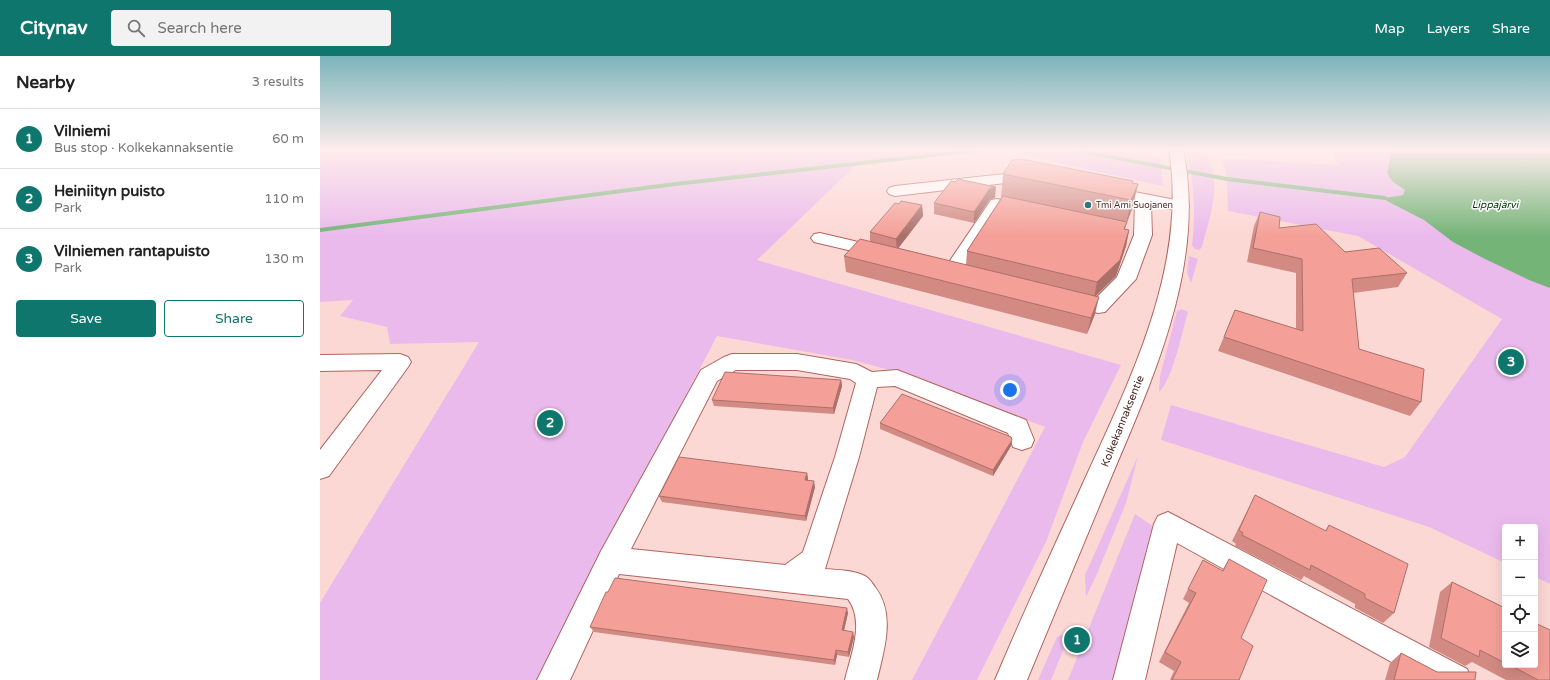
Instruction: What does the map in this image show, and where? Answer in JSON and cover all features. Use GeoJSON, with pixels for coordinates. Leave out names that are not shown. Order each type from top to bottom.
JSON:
{"type":"FeatureCollection","features":[{"type":"Feature","properties":{"kind":"main road"},"geometry":{"type":"LineString","coordinates":[[895,191],[1002,178]]}},
{"type":"Feature","properties":{"kind":"main road","name":"Kolkekannaksentie"},"geometry":{"type":"LineString","coordinates":[[1011,680],[1134,394],[1166,299],[1177,250],[1181,206],[1181,178]]}},
{"type":"Feature","properties":{"kind":"main road"},"geometry":{"type":"LineString","coordinates":[[1112,193],[1181,206]]}},
{"type":"Feature","properties":{"kind":"main road"},"geometry":{"type":"LineString","coordinates":[[1052,296],[1098,307],[1126,279],[1143,199]]}},
{"type":"Feature","properties":{"kind":"main road"},"geometry":{"type":"LineString","coordinates":[[952,271],[997,204],[1043,214]]}},
{"type":"Feature","properties":{"kind":"main road"},"geometry":{"type":"LineString","coordinates":[[820,238],[898,257]]}},
{"type":"Feature","properties":{"kind":"main road"},"geometry":{"type":"LineString","coordinates":[[320,363],[400,362],[320,469]]}},
{"type":"Feature","properties":{"kind":"main road"},"geometry":{"type":"LineString","coordinates":[[553,680],[611,560],[709,376],[732,362],[797,362],[856,372],[868,380],[897,378],[1018,427],[1022,440]]}},
{"type":"Feature","properties":{"kind":"main road"},"geometry":{"type":"LineString","coordinates":[[789,579],[815,560],[848,457],[868,380]]}},
{"type":"Feature","properties":{"kind":"main road"},"geometry":{"type":"LineString","coordinates":[[1129,680],[1168,524],[1456,680]]}},
{"type":"Feature","properties":{"kind":"main road"},"geometry":{"type":"LineString","coordinates":[[611,560],[856,586],[869,603],[872,633],[861,680]]}},
{"type":"Feature","properties":{"kind":"shaded area"},"geometry":{"type":"Polygon","coordinates":[[[320,178],[842,178],[757,260],[1121,365],[1083,442],[1046,542],[977,680],[912,680],[1045,427],[919,378],[852,360],[717,336],[536,680],[320,680],[320,603],[479,342],[390,344],[387,327],[340,316],[353,300],[320,302],[320,178]]]}},
{"type":"Feature","properties":{"kind":"shaded area"},"geometry":{"type":"Polygon","coordinates":[[[1128,178],[1162,178],[1163,186],[1128,178]]]}},
{"type":"Feature","properties":{"kind":"shaded area"},"geometry":{"type":"Polygon","coordinates":[[[1192,178],[1213,178],[1214,198],[1212,210],[1202,247],[1199,250],[1195,249],[1192,245],[1194,197],[1192,178]]]}},
{"type":"Feature","properties":{"kind":"shaded area"},"geometry":{"type":"Polygon","coordinates":[[[1227,178],[1550,178],[1550,584],[1538,578],[1538,524],[1502,524],[1502,562],[1429,527],[1161,440],[1171,405],[1384,467],[1405,457],[1502,319],[1358,236],[1228,211],[1227,178]]]}},
{"type":"Feature","properties":{"kind":"shaded area"},"geometry":{"type":"Polygon","coordinates":[[[1189,256],[1198,259],[1191,283],[1187,272],[1189,256]]]}},
{"type":"Feature","properties":{"kind":"shaded area"},"geometry":{"type":"Polygon","coordinates":[[[1182,309],[1188,312],[1180,343],[1169,377],[1159,392],[1160,376],[1177,311],[1182,309]]]}},
{"type":"Feature","properties":{"kind":"shaded area"},"geometry":{"type":"Polygon","coordinates":[[[1138,456],[1126,503],[1086,597],[1085,575],[1138,456]]]}},
{"type":"Feature","properties":{"kind":"shaded area"},"geometry":{"type":"Polygon","coordinates":[[[1135,514],[1160,531],[1121,680],[1068,680],[1135,514]]]}},
{"type":"Feature","properties":{"kind":"shaded area"},"geometry":{"type":"Polygon","coordinates":[[[1071,631],[1051,680],[1038,680],[1057,637],[1071,631]]]}},
{"type":"Feature","properties":{"kind":"water","name":"Lippajärvi"},"geometry":{"type":"Polygon","coordinates":[[[1390,178],[1550,178],[1550,288],[1529,280],[1453,242],[1424,220],[1387,201],[1385,198],[1403,195],[1405,190],[1390,178]]]}},
{"type":"Feature","properties":{"kind":"building"},"geometry":{"type":"Polygon","coordinates":[[[1023,178],[1118,178],[1133,181],[1132,183],[1138,184],[1131,200],[1023,178]]]}},
{"type":"Feature","properties":{"kind":"building"},"geometry":{"type":"Polygon","coordinates":[[[958,179],[996,187],[990,188],[974,212],[934,203],[951,181],[955,182],[958,179]]]}},
{"type":"Feature","properties":{"kind":"building"},"geometry":{"type":"Polygon","coordinates":[[[1003,196],[1127,222],[1124,229],[1129,230],[1120,260],[1097,282],[967,251],[1003,196]]]}},
{"type":"Feature","properties":{"kind":"building"},"geometry":{"type":"Polygon","coordinates":[[[901,201],[922,205],[896,239],[870,232],[895,203],[899,204],[901,201]]]}},
{"type":"Feature","properties":{"kind":"building"},"geometry":{"type":"Polygon","coordinates":[[[1260,212],[1280,217],[1279,228],[1316,224],[1345,252],[1379,248],[1407,273],[1352,279],[1359,349],[1424,369],[1421,402],[1224,337],[1235,310],[1303,331],[1302,259],[1253,248],[1260,212]]]}},
{"type":"Feature","properties":{"kind":"building"},"geometry":{"type":"Polygon","coordinates":[[[860,239],[1099,297],[1091,318],[844,256],[860,239]]]}},
{"type":"Feature","properties":{"kind":"building"},"geometry":{"type":"Polygon","coordinates":[[[725,372],[841,380],[833,408],[712,400],[725,372]]]}},
{"type":"Feature","properties":{"kind":"building"},"geometry":{"type":"Polygon","coordinates":[[[902,394],[1011,437],[1012,440],[993,470],[880,423],[902,394]]]}},
{"type":"Feature","properties":{"kind":"building"},"geometry":{"type":"Polygon","coordinates":[[[679,457],[807,473],[805,480],[814,481],[805,516],[659,496],[679,457]]]}},
{"type":"Feature","properties":{"kind":"building"},"geometry":{"type":"Polygon","coordinates":[[[1255,495],[1326,531],[1329,525],[1408,564],[1394,613],[1365,598],[1365,594],[1311,565],[1310,570],[1242,535],[1243,533],[1239,530],[1255,495]]]}},
{"type":"Feature","properties":{"kind":"building"},"geometry":{"type":"Polygon","coordinates":[[[1229,559],[1267,580],[1241,638],[1253,646],[1239,680],[1172,680],[1181,662],[1165,652],[1196,593],[1188,589],[1203,560],[1223,571],[1229,559]]]}},
{"type":"Feature","properties":{"kind":"building"},"geometry":{"type":"Polygon","coordinates":[[[615,578],[847,608],[842,630],[853,632],[848,652],[836,650],[834,660],[590,627],[606,592],[608,592],[615,578]]]}},
{"type":"Feature","properties":{"kind":"building"},"geometry":{"type":"Polygon","coordinates":[[[1452,582],[1502,607],[1502,661],[1480,650],[1479,657],[1441,638],[1452,582]]]}},
{"type":"Feature","properties":{"kind":"building"},"geometry":{"type":"Polygon","coordinates":[[[1538,624],[1550,630],[1550,680],[1538,680],[1516,668],[1538,668],[1538,624]]]}},
{"type":"Feature","properties":{"kind":"building"},"geometry":{"type":"Polygon","coordinates":[[[1401,653],[1437,672],[1476,672],[1475,680],[1394,680],[1401,653]]]}},
{"type":"Feature","properties":{"kind":"waterway"},"geometry":{"type":"LineString","coordinates":[[320,230],[727,178]]}},
{"type":"Feature","properties":{"kind":"waterway"},"geometry":{"type":"LineString","coordinates":[[1222,178],[1385,198]]}},
{"type":"Feature","properties":{"kind":"place","name":"Tmi Ami Suojanen"},"geometry":{"type":"Point","coordinates":[1088,205]}},
{"type":"Feature","properties":{"kind":"place","name":"Vilniemen rantapuisto"},"geometry":{"type":"Point","coordinates":[1511,362]}},
{"type":"Feature","properties":{"kind":"place","name":"Heiniityn puisto"},"geometry":{"type":"Point","coordinates":[550,423]}},
{"type":"Feature","properties":{"kind":"place","name":"Vilniemi"},"geometry":{"type":"Point","coordinates":[1077,640]}}]}
